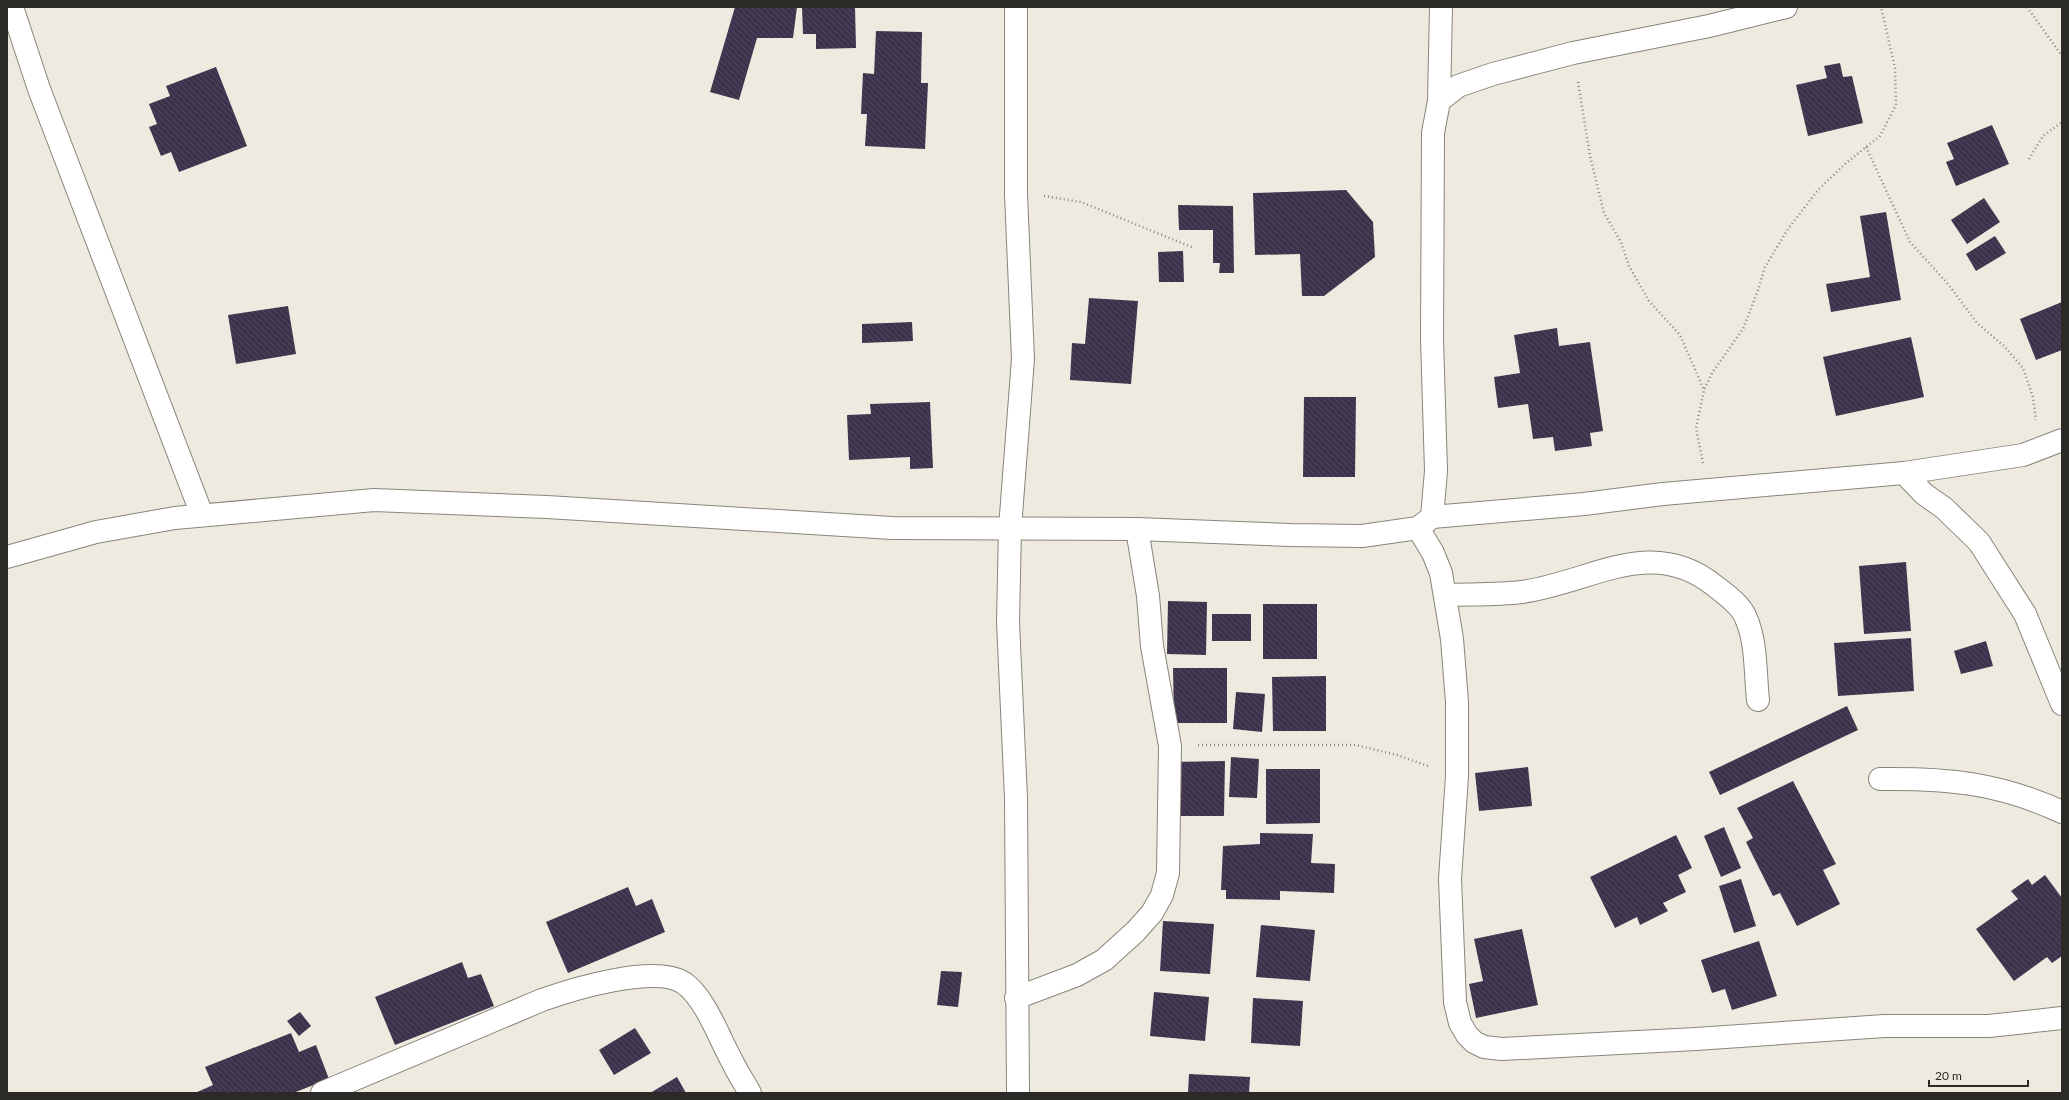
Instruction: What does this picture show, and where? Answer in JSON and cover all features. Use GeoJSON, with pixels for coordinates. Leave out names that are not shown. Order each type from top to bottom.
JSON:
{"type":"FeatureCollection","features":[{"type":"Feature","properties":{"kind":"street"},"geometry":{"type":"LineString","coordinates":[[12,7],[39,89],[202,516]]}},
{"type":"Feature","properties":{"kind":"street"},"geometry":{"type":"LineString","coordinates":[[1016,7],[1016,194],[1023,359],[1010,528],[1008,622],[1016,798],[1016,998],[1018,1093]]}},
{"type":"Feature","properties":{"kind":"street"},"geometry":{"type":"LineString","coordinates":[[1441,7],[1439,101],[1433,133],[1432,339],[1436,471],[1425,523],[1433,553],[1441,573],[1446,595],[1457,702],[1457,776],[1450,879],[1455,1002],[1460,1023],[1467,1035],[1474,1042],[1484,1047],[1502,1049],[1696,1039],[1884,1026],[1989,1026],[2062,1018]]}},
{"type":"Feature","properties":{"kind":"street"},"geometry":{"type":"LineString","coordinates":[[1439,101],[1458,86],[1494,74],[1573,53],[1709,26],[1786,7]]}},
{"type":"Feature","properties":{"kind":"street"},"geometry":{"type":"LineString","coordinates":[[7,557],[96,532],[175,518],[374,500],[547,507],[892,528],[1137,529],[1362,536],[1425,523],[1584,504],[1709,490],[1904,473],[2023,455],[2062,440]]}},
{"type":"Feature","properties":{"kind":"street"},"geometry":{"type":"LineString","coordinates":[[1904,473],[1924,494],[1944,508],[1979,542],[2025,614],[2062,704]]}},
{"type":"Feature","properties":{"kind":"street"},"geometry":{"type":"LineString","coordinates":[[1016,998],[1077,975],[1104,960],[1135,932],[1152,913],[1162,894],[1168,873],[1170,746],[1152,646],[1148,596],[1137,529]]}},
{"type":"Feature","properties":{"kind":"street"},"geometry":{"type":"LineString","coordinates":[[1446,595],[1522,592],[1602,570],[1639,563],[1667,562],[1705,577],[1729,597],[1745,615],[1752,641],[1758,700]]}},
{"type":"Feature","properties":{"kind":"street"},"geometry":{"type":"LineString","coordinates":[[1880,779],[1928,778],[1960,781],[2033,798],[2062,812]]}},
{"type":"Feature","properties":{"kind":"street"},"geometry":{"type":"LineString","coordinates":[[322,1093],[542,1000],[578,988],[654,975],[677,979],[685,984],[699,999],[750,1093]]}},
{"type":"Feature","properties":{"kind":"path"},"geometry":{"type":"LineString","coordinates":[[1709,490],[1696,428],[1704,390],[1712,373],[1743,330],[1765,267],[1788,229],[1818,190],[1846,163],[1880,136],[1896,105],[1895,68],[1881,7]]}},
{"type":"Feature","properties":{"kind":"path"},"geometry":{"type":"LineString","coordinates":[[2027,7],[2062,56]]}},
{"type":"Feature","properties":{"kind":"path"},"geometry":{"type":"LineString","coordinates":[[1573,53],[1590,156],[1604,213],[1621,242],[1629,266],[1649,300],[1680,335],[1704,390]]}},
{"type":"Feature","properties":{"kind":"path"},"geometry":{"type":"LineString","coordinates":[[2029,159],[2043,136],[2062,122]]}},
{"type":"Feature","properties":{"kind":"path"},"geometry":{"type":"LineString","coordinates":[[1866,148],[1910,242],[1948,284],[1977,323],[2004,346],[2023,368],[2033,397],[2037,450]]}},
{"type":"Feature","properties":{"kind":"path"},"geometry":{"type":"LineString","coordinates":[[1016,194],[1081,202],[1194,248]]}},
{"type":"Feature","properties":{"kind":"path"},"geometry":{"type":"LineString","coordinates":[[1170,746],[1356,745],[1397,755],[1457,776]]}},
{"type":"Feature","properties":{"kind":"building"},"geometry":{"type":"Polygon","coordinates":[[[735,7],[797,7],[793,38],[757,38],[739,100],[710,92],[735,7]]]}},
{"type":"Feature","properties":{"kind":"building"},"geometry":{"type":"Polygon","coordinates":[[[855,7],[856,48],[816,49],[816,34],[803,34],[802,8],[855,7]]]}},
{"type":"Feature","properties":{"kind":"building"},"geometry":{"type":"Polygon","coordinates":[[[876,31],[922,32],[921,83],[928,83],[925,149],[865,146],[867,114],[861,114],[863,73],[874,74],[876,31]]]}},
{"type":"Feature","properties":{"kind":"building"},"geometry":{"type":"Polygon","coordinates":[[[1840,63],[1843,77],[1852,76],[1863,123],[1808,136],[1796,85],[1827,78],[1824,66],[1840,63]]]}},
{"type":"Feature","properties":{"kind":"building"},"geometry":{"type":"Polygon","coordinates":[[[216,67],[247,146],[179,172],[171,152],[161,156],[149,127],[157,124],[149,104],[170,96],[166,86],[216,67]]]}},
{"type":"Feature","properties":{"kind":"building"},"geometry":{"type":"Polygon","coordinates":[[[1992,125],[2009,164],[1956,186],[1946,162],[1954,159],[1947,143],[1992,125]]]}},
{"type":"Feature","properties":{"kind":"building"},"geometry":{"type":"Polygon","coordinates":[[[1346,190],[1373,222],[1375,257],[1324,296],[1302,296],[1300,254],[1255,255],[1253,193],[1346,190]]]}},
{"type":"Feature","properties":{"kind":"building"},"geometry":{"type":"Polygon","coordinates":[[[1984,198],[2000,222],[1967,244],[1951,220],[1984,198]]]}},
{"type":"Feature","properties":{"kind":"building"},"geometry":{"type":"Polygon","coordinates":[[[1178,205],[1233,206],[1234,273],[1219,273],[1220,263],[1213,263],[1213,230],[1179,230],[1178,205]]]}},
{"type":"Feature","properties":{"kind":"building"},"geometry":{"type":"Polygon","coordinates":[[[1886,212],[1901,300],[1831,312],[1826,284],[1870,277],[1860,216],[1886,212]]]}},
{"type":"Feature","properties":{"kind":"building"},"geometry":{"type":"Polygon","coordinates":[[[1995,236],[2006,253],[1976,271],[1966,254],[1995,236]]]}},
{"type":"Feature","properties":{"kind":"building"},"geometry":{"type":"Polygon","coordinates":[[[1183,251],[1184,282],[1159,282],[1158,252],[1183,251]]]}},
{"type":"Feature","properties":{"kind":"building"},"geometry":{"type":"Polygon","coordinates":[[[1089,298],[1138,301],[1131,384],[1070,380],[1072,343],[1085,344],[1089,298]]]}},
{"type":"Feature","properties":{"kind":"building"},"geometry":{"type":"Polygon","coordinates":[[[2062,302],[2062,350],[2036,360],[2020,319],[2062,302]]]}},
{"type":"Feature","properties":{"kind":"building"},"geometry":{"type":"Polygon","coordinates":[[[288,306],[296,354],[236,364],[228,315],[288,306]]]}},
{"type":"Feature","properties":{"kind":"building"},"geometry":{"type":"Polygon","coordinates":[[[912,322],[913,341],[862,343],[862,324],[912,322]]]}},
{"type":"Feature","properties":{"kind":"building"},"geometry":{"type":"Polygon","coordinates":[[[1557,328],[1559,346],[1590,342],[1603,431],[1590,433],[1592,446],[1555,451],[1553,437],[1533,439],[1528,404],[1498,408],[1494,377],[1520,373],[1514,335],[1557,328]]]}},
{"type":"Feature","properties":{"kind":"building"},"geometry":{"type":"Polygon","coordinates":[[[1911,337],[1924,397],[1836,416],[1823,357],[1911,337]]]}},
{"type":"Feature","properties":{"kind":"building"},"geometry":{"type":"Polygon","coordinates":[[[1304,397],[1356,397],[1355,477],[1303,477],[1304,397]]]}},
{"type":"Feature","properties":{"kind":"building"},"geometry":{"type":"Polygon","coordinates":[[[930,402],[933,468],[910,469],[910,457],[849,460],[847,415],[871,414],[870,404],[930,402]]]}},
{"type":"Feature","properties":{"kind":"building"},"geometry":{"type":"Polygon","coordinates":[[[1906,562],[1911,631],[1864,634],[1859,566],[1906,562]]]}},
{"type":"Feature","properties":{"kind":"building"},"geometry":{"type":"Polygon","coordinates":[[[1168,601],[1207,602],[1206,655],[1167,654],[1168,601]]]}},
{"type":"Feature","properties":{"kind":"building"},"geometry":{"type":"Polygon","coordinates":[[[1263,604],[1317,604],[1317,659],[1263,659],[1263,604]]]}},
{"type":"Feature","properties":{"kind":"building"},"geometry":{"type":"Polygon","coordinates":[[[1212,614],[1251,614],[1251,641],[1212,641],[1212,614]]]}},
{"type":"Feature","properties":{"kind":"building"},"geometry":{"type":"Polygon","coordinates":[[[1911,638],[1914,691],[1838,696],[1834,643],[1911,638]]]}},
{"type":"Feature","properties":{"kind":"building"},"geometry":{"type":"Polygon","coordinates":[[[1986,641],[1993,666],[1961,674],[1954,651],[1986,641]]]}},
{"type":"Feature","properties":{"kind":"building"},"geometry":{"type":"Polygon","coordinates":[[[1173,668],[1227,668],[1227,723],[1174,723],[1173,668]]]}},
{"type":"Feature","properties":{"kind":"building"},"geometry":{"type":"Polygon","coordinates":[[[1326,676],[1326,731],[1273,731],[1272,677],[1326,676]]]}},
{"type":"Feature","properties":{"kind":"building"},"geometry":{"type":"Polygon","coordinates":[[[1236,692],[1265,694],[1262,732],[1233,729],[1236,692]]]}},
{"type":"Feature","properties":{"kind":"building"},"geometry":{"type":"Polygon","coordinates":[[[1847,706],[1858,730],[1720,795],[1709,772],[1847,706]]]}},
{"type":"Feature","properties":{"kind":"building"},"geometry":{"type":"Polygon","coordinates":[[[1231,757],[1259,759],[1257,798],[1229,797],[1231,757]]]}},
{"type":"Feature","properties":{"kind":"building"},"geometry":{"type":"Polygon","coordinates":[[[1225,761],[1224,816],[1171,816],[1171,762],[1225,761]]]}},
{"type":"Feature","properties":{"kind":"building"},"geometry":{"type":"Polygon","coordinates":[[[1528,767],[1532,806],[1479,811],[1475,773],[1528,767]]]}},
{"type":"Feature","properties":{"kind":"building"},"geometry":{"type":"Polygon","coordinates":[[[1266,769],[1320,769],[1320,823],[1266,824],[1266,769]]]}},
{"type":"Feature","properties":{"kind":"building"},"geometry":{"type":"Polygon","coordinates":[[[1793,781],[1836,864],[1823,870],[1840,904],[1797,926],[1780,893],[1773,896],[1746,842],[1753,838],[1737,808],[1793,781]]]}},
{"type":"Feature","properties":{"kind":"building"},"geometry":{"type":"Polygon","coordinates":[[[1724,827],[1741,868],[1721,877],[1704,836],[1724,827]]]}},
{"type":"Feature","properties":{"kind":"building"},"geometry":{"type":"Polygon","coordinates":[[[1260,833],[1313,834],[1311,863],[1335,864],[1334,893],[1280,891],[1280,900],[1226,899],[1226,890],[1221,890],[1223,846],[1260,844],[1260,833]]]}},
{"type":"Feature","properties":{"kind":"building"},"geometry":{"type":"Polygon","coordinates":[[[1676,835],[1692,868],[1678,875],[1686,892],[1663,903],[1668,911],[1640,925],[1637,917],[1615,928],[1590,877],[1676,835]]]}},
{"type":"Feature","properties":{"kind":"building"},"geometry":{"type":"Polygon","coordinates":[[[2045,875],[2062,898],[2062,956],[2052,963],[2047,957],[2014,981],[1976,929],[2018,899],[2011,891],[2028,879],[2032,885],[2045,875]]]}},
{"type":"Feature","properties":{"kind":"building"},"geometry":{"type":"Polygon","coordinates":[[[1741,879],[1756,926],[1734,933],[1719,886],[1741,879]]]}},
{"type":"Feature","properties":{"kind":"building"},"geometry":{"type":"Polygon","coordinates":[[[628,887],[636,906],[652,899],[665,932],[568,973],[546,922],[628,887]]]}},
{"type":"Feature","properties":{"kind":"building"},"geometry":{"type":"Polygon","coordinates":[[[1163,921],[1214,924],[1210,974],[1160,971],[1163,921]]]}},
{"type":"Feature","properties":{"kind":"building"},"geometry":{"type":"Polygon","coordinates":[[[1261,925],[1315,930],[1310,981],[1256,977],[1261,925]]]}},
{"type":"Feature","properties":{"kind":"building"},"geometry":{"type":"Polygon","coordinates":[[[1522,929],[1538,1005],[1476,1018],[1469,984],[1483,981],[1474,939],[1522,929]]]}},
{"type":"Feature","properties":{"kind":"building"},"geometry":{"type":"Polygon","coordinates":[[[1759,941],[1777,996],[1732,1010],[1725,989],[1712,993],[1701,960],[1759,941]]]}},
{"type":"Feature","properties":{"kind":"building"},"geometry":{"type":"Polygon","coordinates":[[[462,962],[468,978],[481,974],[494,1006],[395,1045],[375,997],[462,962]]]}},
{"type":"Feature","properties":{"kind":"building"},"geometry":{"type":"Polygon","coordinates":[[[941,971],[962,972],[958,1007],[937,1005],[941,971]]]}},
{"type":"Feature","properties":{"kind":"building"},"geometry":{"type":"Polygon","coordinates":[[[1154,992],[1209,997],[1205,1041],[1150,1036],[1154,992]]]}},
{"type":"Feature","properties":{"kind":"building"},"geometry":{"type":"Polygon","coordinates":[[[1253,998],[1303,1001],[1300,1046],[1251,1043],[1253,998]]]}},
{"type":"Feature","properties":{"kind":"building"},"geometry":{"type":"Polygon","coordinates":[[[300,1012],[311,1026],[299,1036],[287,1021],[300,1012]]]}},
{"type":"Feature","properties":{"kind":"building"},"geometry":{"type":"Polygon","coordinates":[[[635,1028],[651,1053],[614,1075],[599,1050],[635,1028]]]}},
{"type":"Feature","properties":{"kind":"building"},"geometry":{"type":"Polygon","coordinates":[[[291,1033],[299,1052],[316,1045],[329,1079],[293,1093],[195,1093],[213,1085],[205,1067],[291,1033]]]}},
{"type":"Feature","properties":{"kind":"building"},"geometry":{"type":"Polygon","coordinates":[[[1189,1074],[1250,1077],[1249,1093],[1188,1093],[1189,1074]]]}},
{"type":"Feature","properties":{"kind":"building"},"geometry":{"type":"Polygon","coordinates":[[[677,1077],[686,1093],[650,1093],[677,1077]]]}}]}
